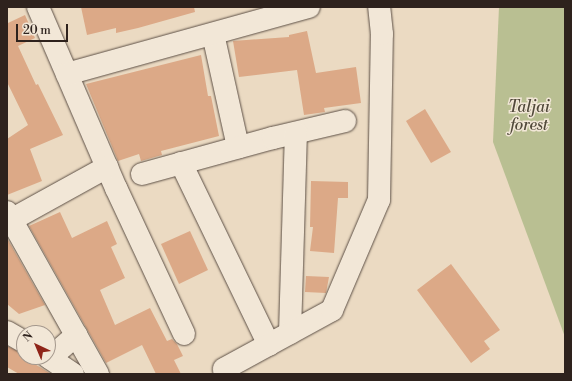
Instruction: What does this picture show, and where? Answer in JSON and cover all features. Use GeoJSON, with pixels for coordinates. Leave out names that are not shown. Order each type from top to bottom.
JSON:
{"type":"FeatureCollection","features":[{"type":"Feature","properties":{"kind":"street"},"geometry":{"type":"LineString","coordinates":[[38,7],[107,166],[184,334]]}},
{"type":"Feature","properties":{"kind":"street"},"geometry":{"type":"LineString","coordinates":[[67,74],[309,7]]}},
{"type":"Feature","properties":{"kind":"street"},"geometry":{"type":"LineString","coordinates":[[226,372],[269,345],[332,310],[378,200],[382,34],[379,7]]}},
{"type":"Feature","properties":{"kind":"street"},"geometry":{"type":"LineString","coordinates":[[213,34],[238,147]]}},
{"type":"Feature","properties":{"kind":"street"},"geometry":{"type":"LineString","coordinates":[[142,174],[238,147],[344,121]]}},
{"type":"Feature","properties":{"kind":"street"},"geometry":{"type":"LineString","coordinates":[[290,333],[296,133]]}},
{"type":"Feature","properties":{"kind":"street"},"geometry":{"type":"LineString","coordinates":[[181,163],[269,345]]}},
{"type":"Feature","properties":{"kind":"street"},"geometry":{"type":"LineString","coordinates":[[98,374],[9,216],[107,166]]}},
{"type":"Feature","properties":{"kind":"street"},"geometry":{"type":"LineString","coordinates":[[7,332],[16,337]]}},
{"type":"Feature","properties":{"kind":"street"},"geometry":{"type":"LineString","coordinates":[[56,351],[76,335]]}},
{"type":"Feature","properties":{"kind":"street"},"geometry":{"type":"LineString","coordinates":[[56,362],[73,374]]}},
{"type":"Feature","properties":{"kind":"green space","name":"Taljai forest"},"geometry":{"type":"Polygon","coordinates":[[[499,7],[565,7],[565,337],[493,142],[499,7]]]}},
{"type":"Feature","properties":{"kind":"building"},"geometry":{"type":"Polygon","coordinates":[[[81,7],[194,7],[195,12],[116,33],[116,28],[87,35],[81,7]]]}},
{"type":"Feature","properties":{"kind":"building"},"geometry":{"type":"Polygon","coordinates":[[[25,15],[35,38],[18,46],[36,85],[38,84],[63,135],[30,149],[42,181],[7,195],[7,139],[28,125],[7,82],[7,20],[8,23],[25,15]]]}},
{"type":"Feature","properties":{"kind":"building"},"geometry":{"type":"Polygon","coordinates":[[[307,31],[316,73],[356,67],[361,103],[324,108],[325,112],[304,115],[297,70],[239,77],[233,41],[289,37],[289,35],[307,31]]]}},
{"type":"Feature","properties":{"kind":"building"},"geometry":{"type":"Polygon","coordinates":[[[201,55],[208,96],[211,96],[219,136],[161,151],[162,155],[141,161],[139,154],[118,161],[86,84],[201,55]]]}},
{"type":"Feature","properties":{"kind":"building"},"geometry":{"type":"Polygon","coordinates":[[[425,109],[451,152],[431,163],[406,121],[425,109]]]}},
{"type":"Feature","properties":{"kind":"building"},"geometry":{"type":"Polygon","coordinates":[[[311,181],[348,182],[348,198],[338,198],[334,253],[310,251],[313,227],[310,227],[311,181]]]}},
{"type":"Feature","properties":{"kind":"building"},"geometry":{"type":"Polygon","coordinates":[[[60,212],[72,238],[107,221],[117,244],[111,247],[125,278],[100,290],[115,325],[150,308],[167,341],[172,339],[177,344],[183,356],[174,360],[181,374],[156,374],[142,345],[106,363],[29,226],[60,212]]]}},
{"type":"Feature","properties":{"kind":"building"},"geometry":{"type":"Polygon","coordinates":[[[190,231],[208,270],[179,284],[161,244],[190,231]]]}},
{"type":"Feature","properties":{"kind":"building"},"geometry":{"type":"Polygon","coordinates":[[[7,238],[45,305],[19,314],[7,304],[7,238]]]}},
{"type":"Feature","properties":{"kind":"building"},"geometry":{"type":"Polygon","coordinates":[[[451,264],[500,330],[484,341],[490,349],[471,363],[417,290],[451,264]]]}},
{"type":"Feature","properties":{"kind":"building"},"geometry":{"type":"Polygon","coordinates":[[[306,276],[329,277],[326,293],[305,292],[306,276]]]}},
{"type":"Feature","properties":{"kind":"building"},"geometry":{"type":"Polygon","coordinates":[[[7,346],[16,350],[16,365],[36,365],[51,374],[19,374],[7,367],[7,346]]]}}]}
